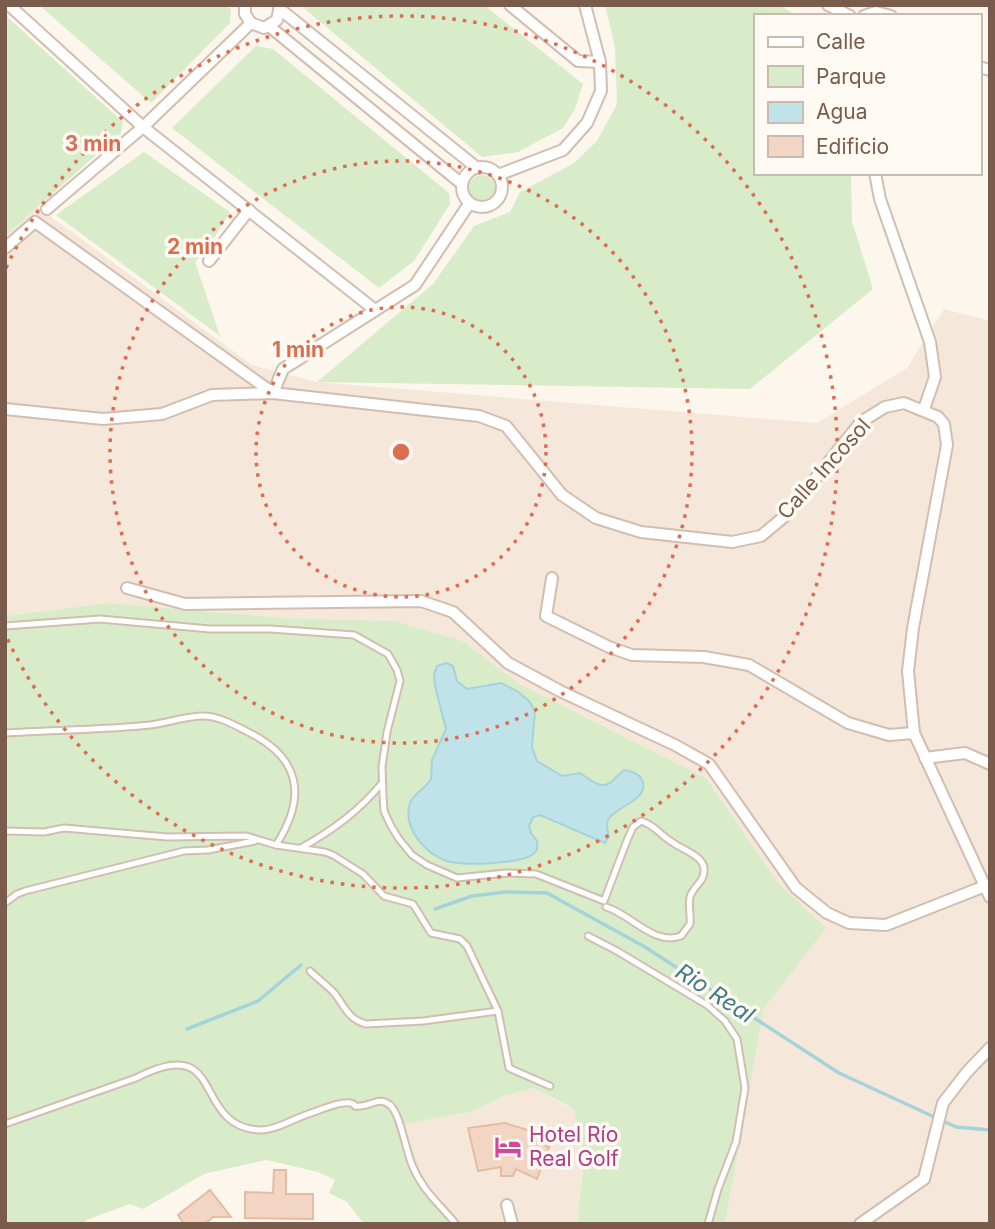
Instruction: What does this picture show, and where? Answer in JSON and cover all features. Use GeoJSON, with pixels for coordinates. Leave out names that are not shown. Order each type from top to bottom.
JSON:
{"type":"FeatureCollection","features":[{"type":"Feature","properties":{"kind":"street"},"geometry":{"type":"LineString","coordinates":[[9,5],[143,127],[375,310]]}},
{"type":"Feature","properties":{"kind":"street"},"geometry":{"type":"LineString","coordinates":[[246,5],[245,15],[251,23],[260,27],[269,26],[277,20],[280,8],[477,168]]}},
{"type":"Feature","properties":{"kind":"street"},"geometry":{"type":"LineString","coordinates":[[510,5],[578,61],[600,62]]}},
{"type":"Feature","properties":{"kind":"street"},"geometry":{"type":"LineString","coordinates":[[498,175],[563,150],[587,123],[601,91],[600,62],[585,5]]}},
{"type":"Feature","properties":{"kind":"street"},"geometry":{"type":"LineString","coordinates":[[828,5],[846,14]]}},
{"type":"Feature","properties":{"kind":"street"},"geometry":{"type":"LineString","coordinates":[[47,209],[143,127],[251,23]]}},
{"type":"Feature","properties":{"kind":"street"},"geometry":{"type":"LineString","coordinates":[[269,26],[462,184]]}},
{"type":"Feature","properties":{"kind":"street"},"geometry":{"type":"LineString","coordinates":[[477,168],[489,168],[498,175],[502,187],[498,200],[488,207],[470,204],[463,195],[462,184],[467,174],[477,168]]}},
{"type":"Feature","properties":{"kind":"street"},"geometry":{"type":"LineString","coordinates":[[127,588],[185,604],[421,601],[453,612],[508,663],[709,764],[796,888],[827,913],[849,923],[886,925],[987,891],[914,733],[908,671],[913,628],[947,445],[944,424],[924,409],[935,377],[930,342],[880,199],[875,175]]}},
{"type":"Feature","properties":{"kind":"street"},"geometry":{"type":"LineString","coordinates":[[5,248],[35,222],[273,393],[283,369],[415,285],[470,204]]}},
{"type":"Feature","properties":{"kind":"street"},"geometry":{"type":"LineString","coordinates":[[209,261],[249,210]]}},
{"type":"Feature","properties":{"kind":"street","name":"Calle Incosol"},"geometry":{"type":"LineString","coordinates":[[5,408],[103,419],[162,414],[212,395],[273,393],[479,416],[506,426],[562,495],[596,518],[641,532],[732,542],[761,536],[785,516],[861,422],[885,407],[905,402],[924,409]]}},
{"type":"Feature","properties":{"kind":"street"},"geometry":{"type":"LineString","coordinates":[[552,578],[546,617],[610,647],[632,655],[704,657],[749,665],[848,723],[889,735],[914,733]]}},
{"type":"Feature","properties":{"kind":"street"},"geometry":{"type":"LineString","coordinates":[[925,758],[965,753],[990,764]]}},
{"type":"Feature","properties":{"kind":"street"},"geometry":{"type":"LineString","coordinates":[[860,1224],[924,1179],[943,1103],[990,1048]]}},
{"type":"Feature","properties":{"kind":"street"},"geometry":{"type":"LineString","coordinates":[[507,1205],[512,1224]]}},
{"type":"Feature","properties":{"kind":"lane"},"geometry":{"type":"LineString","coordinates":[[5,625],[100,619],[210,629],[271,629],[354,635],[388,654],[394,662],[400,681],[387,732],[382,783],[384,811],[398,839],[412,855],[457,878],[506,873],[536,874],[604,901],[633,827],[641,821],[651,824],[670,842],[696,855],[705,869],[689,901],[690,924],[681,936],[675,938],[654,934],[617,910],[606,907]]}},
{"type":"Feature","properties":{"kind":"lane"},"geometry":{"type":"LineString","coordinates":[[5,733],[151,724],[202,716],[226,721],[259,737],[275,749],[291,769],[296,794],[292,816],[276,845]]}},
{"type":"Feature","properties":{"kind":"lane"},"geometry":{"type":"LineString","coordinates":[[301,848],[336,828],[358,810],[382,783]]}},
{"type":"Feature","properties":{"kind":"lane"},"geometry":{"type":"LineString","coordinates":[[5,831],[44,832],[64,828],[190,838],[231,835],[325,852],[363,874],[384,896],[417,907],[430,933],[460,939],[467,946],[498,1011],[509,1068],[551,1086]]}},
{"type":"Feature","properties":{"kind":"lane"},"geometry":{"type":"LineString","coordinates":[[5,903],[25,891],[154,858],[258,840]]}},
{"type":"Feature","properties":{"kind":"lane"},"geometry":{"type":"LineString","coordinates":[[588,936],[707,1005],[725,1021],[737,1039],[745,1088],[736,1142],[708,1224]]}},
{"type":"Feature","properties":{"kind":"lane"},"geometry":{"type":"LineString","coordinates":[[310,971],[336,996],[346,1013],[360,1023],[423,1021],[498,1011]]}},
{"type":"Feature","properties":{"kind":"lane"},"geometry":{"type":"LineString","coordinates":[[5,1124],[136,1078],[156,1068],[177,1065],[198,1070],[227,1118],[246,1128],[267,1129],[315,1111],[349,1103],[359,1107],[381,1101],[393,1108],[411,1163],[423,1188],[456,1224]]}},
{"type":"Feature","properties":{"kind":"shaded area"},"geometry":{"type":"Polygon","coordinates":[[[38,207],[252,365],[317,382],[817,423],[907,368],[944,309],[990,321],[990,1224],[725,1224],[764,1008],[825,928],[779,884],[706,778],[518,683],[463,641],[394,621],[284,618],[108,603],[5,616],[5,236],[38,207]]]}},
{"type":"Feature","properties":{"kind":"shaded area"},"geometry":{"type":"Polygon","coordinates":[[[533,1088],[574,1110],[584,1161],[577,1224],[457,1224],[426,1186],[402,1124],[471,1112],[504,1096],[533,1088]]]}},
{"type":"Feature","properties":{"kind":"green space"},"geometry":{"type":"Polygon","coordinates":[[[39,5],[226,5],[231,9],[230,23],[151,103],[39,5]]]}},
{"type":"Feature","properties":{"kind":"green space"},"geometry":{"type":"Polygon","coordinates":[[[300,5],[484,5],[583,84],[575,109],[563,128],[518,152],[482,157],[300,5]]]}},
{"type":"Feature","properties":{"kind":"green space"},"geometry":{"type":"Polygon","coordinates":[[[605,5],[779,5],[794,14],[754,14],[754,175],[851,175],[852,221],[873,289],[750,389],[317,382],[433,284],[474,226],[510,212],[520,192],[574,163],[597,141],[617,104],[615,47],[605,5]]]}},
{"type":"Feature","properties":{"kind":"green space"},"geometry":{"type":"Polygon","coordinates":[[[5,15],[123,122],[121,133],[5,236],[5,15]]]}},
{"type":"Feature","properties":{"kind":"green space"},"geometry":{"type":"Polygon","coordinates":[[[256,46],[273,49],[449,193],[450,204],[414,261],[379,288],[172,128],[256,46]]]}},
{"type":"Feature","properties":{"kind":"green space"},"geometry":{"type":"Polygon","coordinates":[[[144,152],[230,212],[210,245],[195,262],[220,336],[56,215],[144,152]]]}},
{"type":"Feature","properties":{"kind":"green space"},"geometry":{"type":"Polygon","coordinates":[[[482,175],[491,179],[495,188],[491,197],[482,201],[473,197],[469,188],[473,179],[482,175]]]}},
{"type":"Feature","properties":{"kind":"green space"},"geometry":{"type":"Polygon","coordinates":[[[108,603],[284,618],[394,621],[463,641],[518,683],[706,778],[779,884],[826,928],[764,1008],[725,1224],[577,1224],[584,1161],[574,1110],[533,1088],[504,1096],[471,1112],[403,1124],[426,1186],[457,1224],[364,1224],[347,1202],[329,1193],[335,1180],[318,1172],[266,1160],[204,1174],[143,1209],[130,1204],[86,1220],[86,1224],[5,1224],[5,616],[108,603]]]}},
{"type":"Feature","properties":{"kind":"water"},"geometry":{"type":"Polygon","coordinates":[[[446,663],[453,666],[457,681],[467,689],[501,683],[529,701],[535,711],[532,747],[537,761],[562,776],[580,773],[603,785],[611,782],[624,770],[641,778],[641,793],[608,820],[609,836],[605,843],[540,815],[533,817],[529,826],[537,841],[537,849],[525,858],[490,863],[455,863],[439,857],[424,846],[412,830],[408,812],[412,799],[431,779],[432,760],[446,729],[434,674],[437,666],[446,663]]]}},
{"type":"Feature","properties":{"kind":"building"},"geometry":{"type":"Polygon","coordinates":[[[505,1123],[547,1136],[542,1144],[549,1147],[537,1179],[516,1169],[513,1176],[501,1176],[501,1167],[478,1171],[468,1128],[505,1123]]]}},
{"type":"Feature","properties":{"kind":"building"},"geometry":{"type":"Polygon","coordinates":[[[274,1170],[286,1170],[286,1194],[313,1194],[313,1219],[245,1218],[245,1192],[273,1193],[274,1170]]]}},
{"type":"Feature","properties":{"kind":"building"},"geometry":{"type":"Polygon","coordinates":[[[210,1190],[231,1217],[213,1217],[205,1224],[184,1224],[178,1215],[210,1190]]]}},
{"type":"Feature","properties":{"kind":"waterway","name":"Rio Real"},"geometry":{"type":"LineString","coordinates":[[435,909],[472,896],[506,892],[547,893],[645,947],[839,1073],[956,1127],[990,1130]]}},
{"type":"Feature","properties":{"kind":"waterway","name":"Rio Real"},"geometry":{"type":"LineString","coordinates":[[187,1029],[258,1001],[301,965]]}},
{"type":"Feature","properties":{"kind":"place","name":"Hotel Río Real Golf"},"geometry":{"type":"Point","coordinates":[508,1147]}}]}
